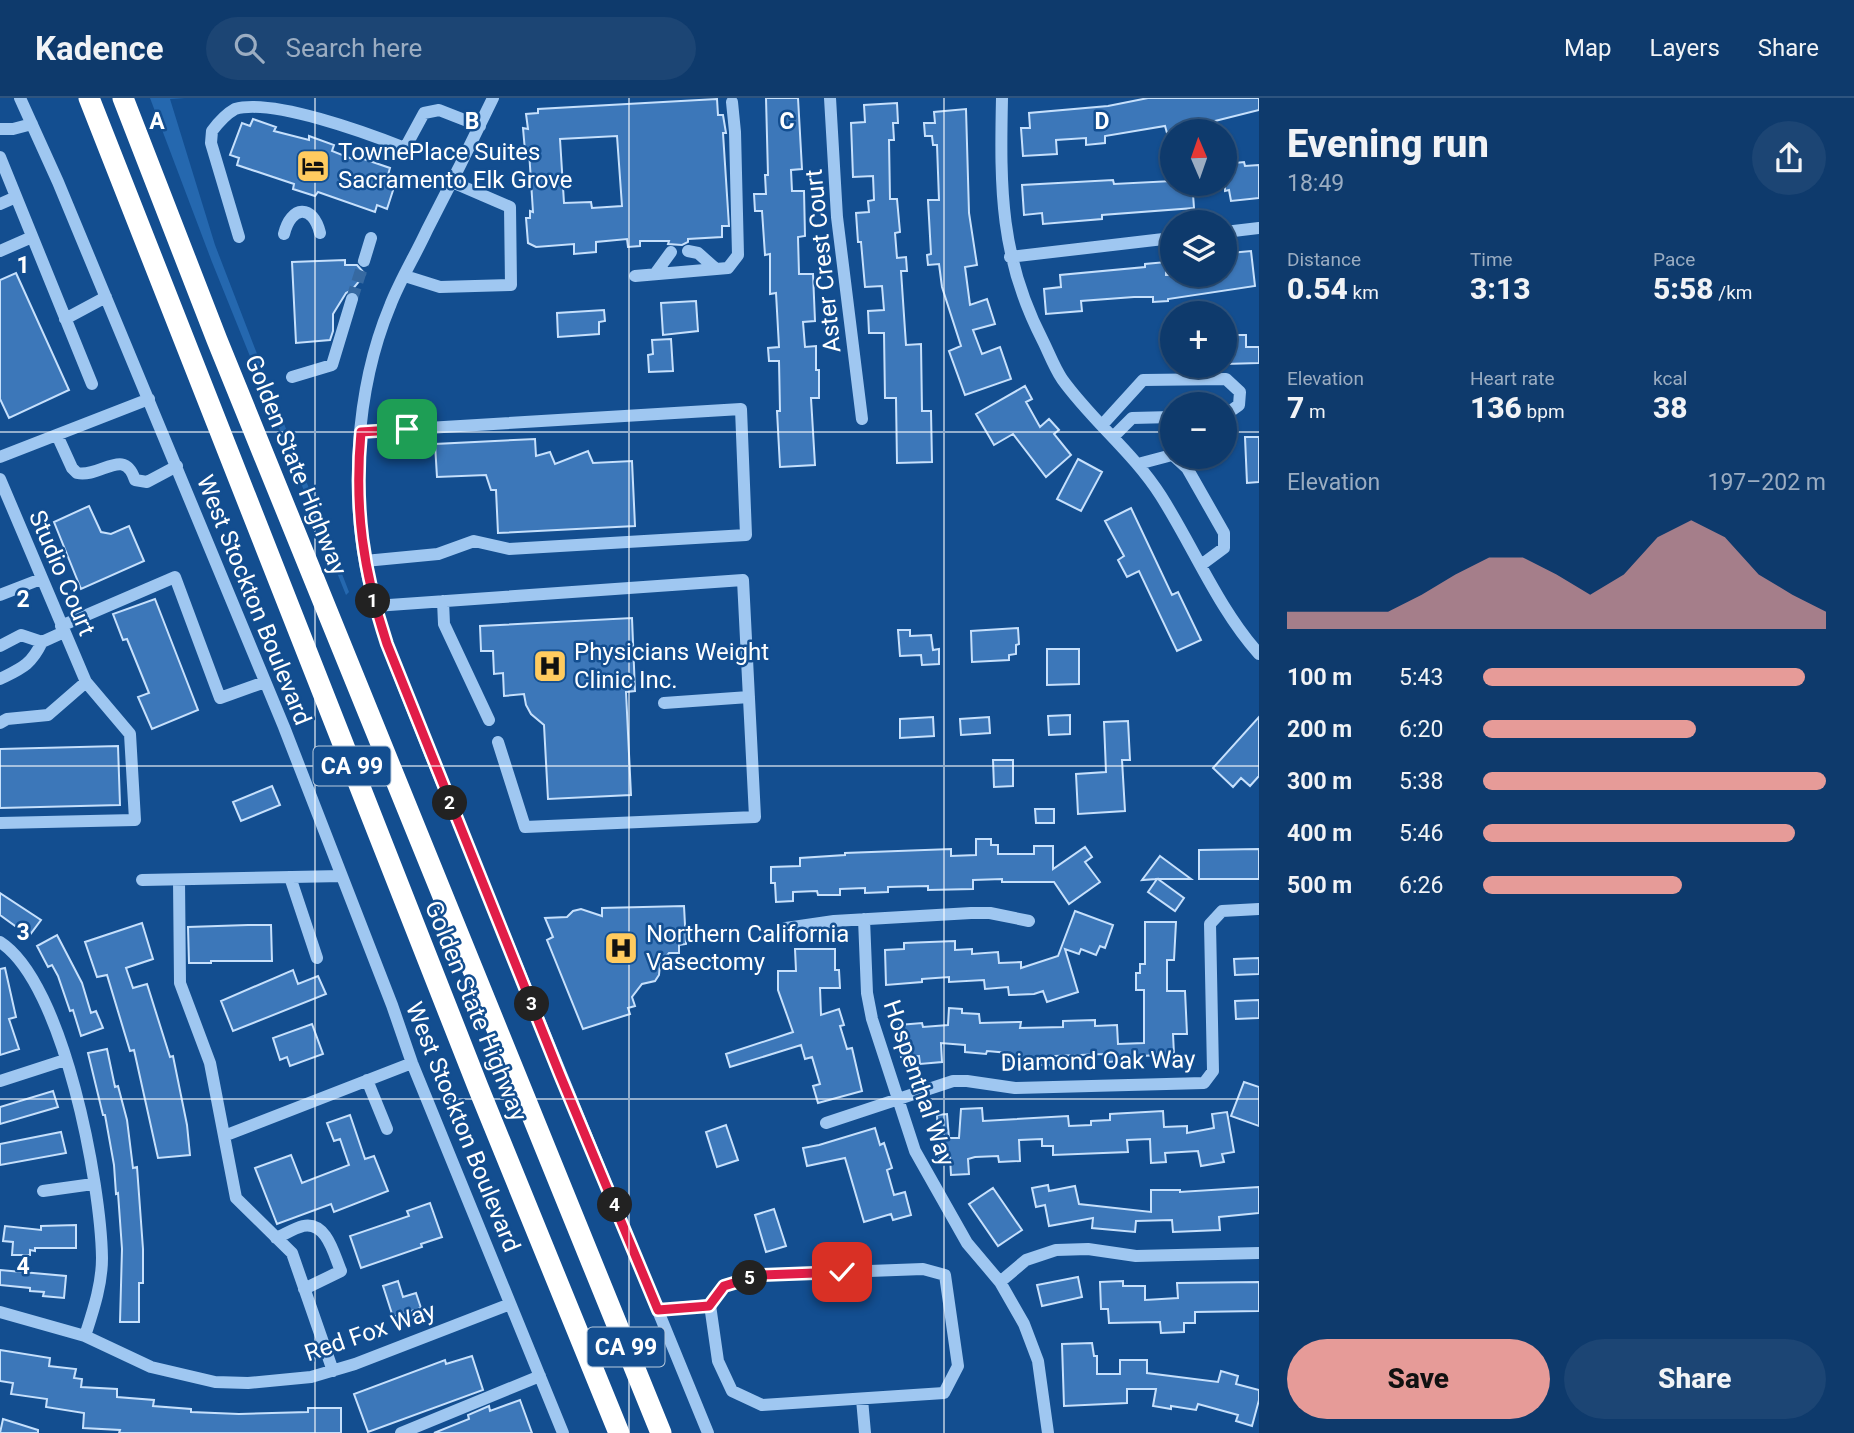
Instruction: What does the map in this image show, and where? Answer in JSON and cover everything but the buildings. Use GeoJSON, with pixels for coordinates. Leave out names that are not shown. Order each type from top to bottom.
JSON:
{"type":"FeatureCollection","features":[{"type":"Feature","properties":{"kind":"highway","name":"Golden State Highway"},"geometry":{"type":"LineString","coordinates":[[89,98],[478,1087],[619,1433]]}},
{"type":"Feature","properties":{"kind":"highway","name":"Golden State Highway"},"geometry":{"type":"LineString","coordinates":[[123,98],[217,340],[661,1433]]}},
{"type":"Feature","properties":{"kind":"highway"},"geometry":{"type":"LineString","coordinates":[[134,98],[136,133]]}},
{"type":"Feature","properties":{"kind":"street","name":"West Stockton Boulevard"},"geometry":{"type":"LineString","coordinates":[[20,98],[149,399],[265,682],[412,1063],[564,1433]]}},
{"type":"Feature","properties":{"kind":"street"},"geometry":{"type":"LineString","coordinates":[[494,98],[390,305],[376,345],[361,432],[357,492],[365,561],[374,606],[446,793],[708,1433]]}},
{"type":"Feature","properties":{"kind":"street","name":"Aster Crest Court"},"geometry":{"type":"LineString","coordinates":[[830,98],[837,217],[862,419]]}},
{"type":"Feature","properties":{"kind":"street"},"geometry":{"type":"LineString","coordinates":[[1002,98],[1000,182],[1010,257],[1031,318],[1061,377],[1138,464],[1161,496],[1235,624],[1259,654]]}},
{"type":"Feature","properties":{"kind":"street"},"geometry":{"type":"LineString","coordinates":[[635,276],[728,268],[738,255],[732,102]]}},
{"type":"Feature","properties":{"kind":"street"},"geometry":{"type":"LineString","coordinates":[[239,237],[211,143],[212,131],[236,108],[267,104],[289,106],[405,148],[424,113],[439,110],[480,126]]}},
{"type":"Feature","properties":{"kind":"street"},"geometry":{"type":"LineString","coordinates":[[0,129],[32,124]]}},
{"type":"Feature","properties":{"kind":"street"},"geometry":{"type":"LineString","coordinates":[[0,157],[92,384]]}},
{"type":"Feature","properties":{"kind":"street"},"geometry":{"type":"LineString","coordinates":[[404,276],[440,287],[511,285],[510,206],[452,182]]}},
{"type":"Feature","properties":{"kind":"street"},"geometry":{"type":"LineString","coordinates":[[0,204],[16,197]]}},
{"type":"Feature","properties":{"kind":"street"},"geometry":{"type":"LineString","coordinates":[[284,234],[287,220],[292,214],[300,212],[311,214],[315,218],[320,233]]}},
{"type":"Feature","properties":{"kind":"street"},"geometry":{"type":"LineString","coordinates":[[1237,231],[1259,228]]}},
{"type":"Feature","properties":{"kind":"street"},"geometry":{"type":"LineString","coordinates":[[0,251],[32,237]]}},
{"type":"Feature","properties":{"kind":"street"},"geometry":{"type":"LineString","coordinates":[[364,261],[371,238]]}},
{"type":"Feature","properties":{"kind":"street"},"geometry":{"type":"LineString","coordinates":[[1010,257],[1160,239]]}},
{"type":"Feature","properties":{"kind":"street"},"geometry":{"type":"LineString","coordinates":[[688,251],[698,253],[716,269]]}},
{"type":"Feature","properties":{"kind":"street"},"geometry":{"type":"LineString","coordinates":[[655,274],[671,252]]}},
{"type":"Feature","properties":{"kind":"street"},"geometry":{"type":"LineString","coordinates":[[65,319],[106,297]]}},
{"type":"Feature","properties":{"kind":"street"},"geometry":{"type":"LineString","coordinates":[[292,377],[332,365],[352,299]]}},
{"type":"Feature","properties":{"kind":"street"},"geometry":{"type":"LineString","coordinates":[[1103,424],[1143,380],[1226,379],[1240,392],[1237,406]]}},
{"type":"Feature","properties":{"kind":"street"},"geometry":{"type":"LineString","coordinates":[[0,457],[149,399]]}},
{"type":"Feature","properties":{"kind":"street"},"geometry":{"type":"LineString","coordinates":[[361,432],[741,408],[746,535],[509,549],[474,541],[438,554],[365,561]]}},
{"type":"Feature","properties":{"kind":"street"},"geometry":{"type":"LineString","coordinates":[[1114,436],[1132,418],[1160,417]]}},
{"type":"Feature","properties":{"kind":"street"},"geometry":{"type":"LineString","coordinates":[[57,435],[77,473],[94,473],[121,464],[131,470],[135,480],[147,482],[177,467]]}},
{"type":"Feature","properties":{"kind":"street"},"geometry":{"type":"LineString","coordinates":[[1138,464],[1160,459]]}},
{"type":"Feature","properties":{"kind":"street"},"geometry":{"type":"LineString","coordinates":[[1188,469],[1224,533],[1224,548],[1201,565]]}},
{"type":"Feature","properties":{"kind":"street","name":"Studio Court"},"geometry":{"type":"LineString","coordinates":[[0,479],[86,682],[130,734],[135,820],[0,823]]}},
{"type":"Feature","properties":{"kind":"street"},"geometry":{"type":"LineString","coordinates":[[0,679],[22,668],[35,657],[42,642],[63,629],[175,577],[220,698],[265,682]]}},
{"type":"Feature","properties":{"kind":"street"},"geometry":{"type":"LineString","coordinates":[[0,595],[41,579]]}},
{"type":"Feature","properties":{"kind":"street"},"geometry":{"type":"LineString","coordinates":[[374,606],[743,580],[755,817],[526,827],[498,742]]}},
{"type":"Feature","properties":{"kind":"street"},"geometry":{"type":"LineString","coordinates":[[443,601],[444,624],[489,720]]}},
{"type":"Feature","properties":{"kind":"street"},"geometry":{"type":"LineString","coordinates":[[0,646],[21,635],[42,642]]}},
{"type":"Feature","properties":{"kind":"street"},"geometry":{"type":"LineString","coordinates":[[0,723],[7,719],[48,715],[86,682]]}},
{"type":"Feature","properties":{"kind":"street"},"geometry":{"type":"LineString","coordinates":[[664,703],[748,698]]}},
{"type":"Feature","properties":{"kind":"street"},"geometry":{"type":"LineString","coordinates":[[142,880],[342,876]]}},
{"type":"Feature","properties":{"kind":"street"},"geometry":{"type":"LineString","coordinates":[[290,877],[317,958]]}},
{"type":"Feature","properties":{"kind":"street"},"geometry":{"type":"LineString","coordinates":[[180,880],[180,983],[210,1063],[236,1198],[292,1253],[333,1371]]}},
{"type":"Feature","properties":{"kind":"street","name":"Diamond Oak Way"},"geometry":{"type":"LineString","coordinates":[[826,1123],[953,1081],[1015,1088],[1204,1083],[1213,1071],[1210,924],[1222,911],[1259,909]]}},
{"type":"Feature","properties":{"kind":"street"},"geometry":{"type":"LineString","coordinates":[[786,928],[864,919],[990,913],[1029,921]]}},
{"type":"Feature","properties":{"kind":"street","name":"Hospenthal Way"},"geometry":{"type":"LineString","coordinates":[[864,919],[867,993],[872,1020],[915,1151],[967,1243],[1000,1282],[1024,1324],[1038,1361],[1048,1433]]}},
{"type":"Feature","properties":{"kind":"street"},"geometry":{"type":"LineString","coordinates":[[0,942],[14,954],[34,979],[53,1020],[82,1115],[100,1222],[102,1260],[96,1302],[85,1336]]}},
{"type":"Feature","properties":{"kind":"street"},"geometry":{"type":"LineString","coordinates":[[0,1081],[65,1060]]}},
{"type":"Feature","properties":{"kind":"street"},"geometry":{"type":"LineString","coordinates":[[224,1136],[412,1063]]}},
{"type":"Feature","properties":{"kind":"street"},"geometry":{"type":"LineString","coordinates":[[367,1080],[387,1129]]}},
{"type":"Feature","properties":{"kind":"street"},"geometry":{"type":"LineString","coordinates":[[43,1191],[93,1184]]}},
{"type":"Feature","properties":{"kind":"street"},"geometry":{"type":"LineString","coordinates":[[276,1238],[305,1226],[323,1231],[341,1271],[304,1289]]}},
{"type":"Feature","properties":{"kind":"street"},"geometry":{"type":"LineString","coordinates":[[1000,1282],[1026,1260],[1064,1249],[1088,1249],[1136,1256],[1259,1253]]}},
{"type":"Feature","properties":{"kind":"street"},"geometry":{"type":"LineString","coordinates":[[923,1269],[945,1275],[958,1366],[944,1393],[762,1405],[732,1391],[718,1361],[709,1306],[724,1286],[760,1275],[923,1269]]}},
{"type":"Feature","properties":{"kind":"street","name":"Red Fox Way"},"geometry":{"type":"LineString","coordinates":[[0,1312],[85,1336],[151,1367],[215,1382],[279,1382],[333,1371],[510,1304]]}},
{"type":"Feature","properties":{"kind":"street"},"geometry":{"type":"LineString","coordinates":[[658,1310],[709,1306]]}},
{"type":"Feature","properties":{"kind":"street"},"geometry":{"type":"LineString","coordinates":[[401,1433],[541,1376]]}},
{"type":"Feature","properties":{"kind":"street"},"geometry":{"type":"LineString","coordinates":[[862,1399],[865,1433]]}},
{"type":"Feature","properties":{"kind":"shaded area"},"geometry":{"type":"Polygon","coordinates":[[[150,98],[185,98],[170,99],[215,245],[349,592],[346,595],[212,262],[150,98]]]}},
{"type":"Feature","properties":{"kind":"tunnel"},"geometry":{"type":"LineString","coordinates":[[352,299],[364,261]]}},
{"type":"Feature","properties":{"kind":"place","name":"TownePlace Suites Sacramento Elk Grove"},"geometry":{"type":"Point","coordinates":[313,166]}},
{"type":"Feature","properties":{"kind":"place","name":"Physicians Weight Clinic Inc."},"geometry":{"type":"Point","coordinates":[550,666]}},
{"type":"Feature","properties":{"kind":"place","name":"Northern California Vasectomy"},"geometry":{"type":"Point","coordinates":[621,948]}},
{"type":"Feature","properties":{"kind":"route"},"geometry":{"type":"LineString","coordinates":[[407,429],[361,432],[357,492],[359,527],[374,606],[431,756],[658,1310],[709,1306],[724,1286],[760,1275],[842,1272]]}}]}
